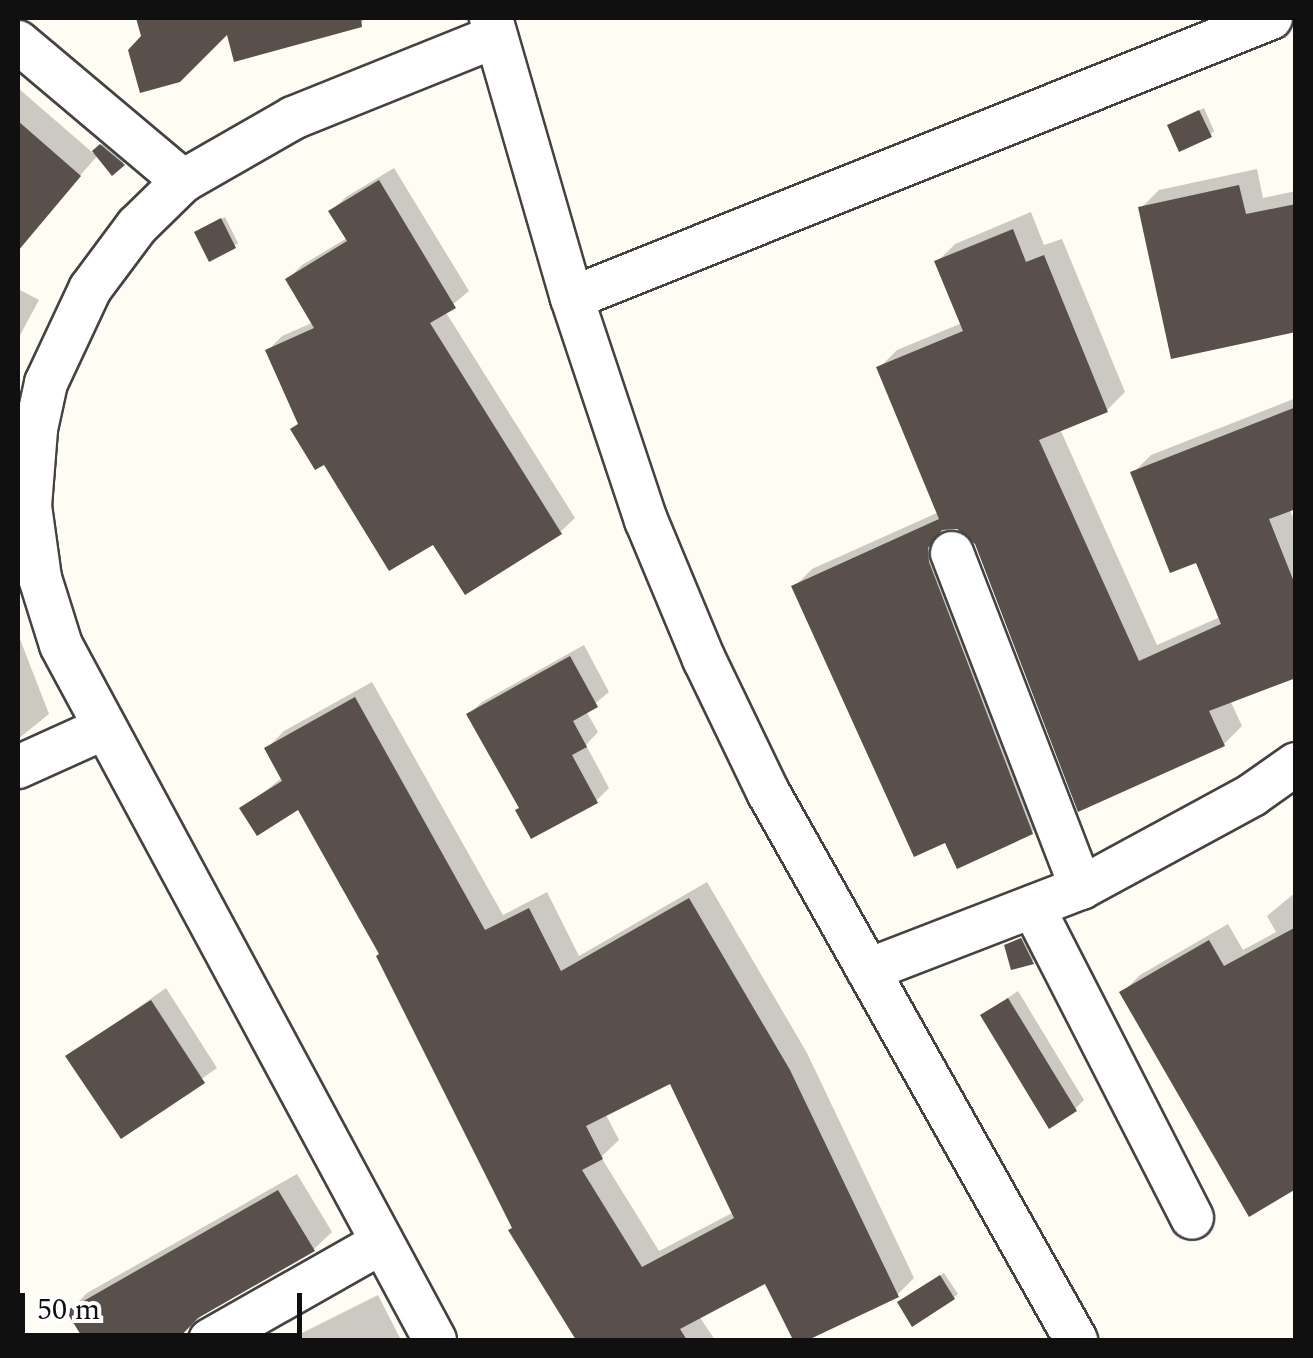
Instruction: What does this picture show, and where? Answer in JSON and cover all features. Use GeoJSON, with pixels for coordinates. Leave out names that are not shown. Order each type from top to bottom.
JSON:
{"type":"FeatureCollection","features":[{"type":"Feature","properties":{"kind":"street"},"geometry":{"type":"LineString","coordinates":[[572,298],[1271,18]]}},
{"type":"Feature","properties":{"kind":"street"},"geometry":{"type":"LineString","coordinates":[[434,1340],[102,729],[61,645],[40,578],[30,506],[36,429],[32,385],[90,289],[137,226],[183,181],[292,118],[493,28],[572,298],[646,520],[704,659],[768,792],[1076,1340]]}},
{"type":"Feature","properties":{"kind":"street"},"geometry":{"type":"LineString","coordinates":[[21,35],[183,181]]}},
{"type":"Feature","properties":{"kind":"street"},"geometry":{"type":"LineString","coordinates":[[952,553],[1082,888]]}},
{"type":"Feature","properties":{"kind":"street"},"geometry":{"type":"LineString","coordinates":[[18,767],[102,729]]}},
{"type":"Feature","properties":{"kind":"street"},"geometry":{"type":"LineString","coordinates":[[868,970],[1082,888],[1252,795],[1296,764]]}},
{"type":"Feature","properties":{"kind":"street"},"geometry":{"type":"LineString","coordinates":[[1033,907],[1192,1218]]}},
{"type":"Feature","properties":{"kind":"street"},"geometry":{"type":"LineString","coordinates":[[210,1340],[381,1243]]}},
{"type":"Feature","properties":{"kind":"building"},"geometry":{"type":"Polygon","coordinates":[[[136,18],[361,18],[362,27],[234,62],[227,35],[180,82],[140,93],[128,50],[141,36],[136,18]]]}},
{"type":"Feature","properties":{"kind":"building"},"geometry":{"type":"Polygon","coordinates":[[[1199,110],[1212,137],[1179,152],[1167,125],[1199,110]]]}},
{"type":"Feature","properties":{"kind":"building"},"geometry":{"type":"Polygon","coordinates":[[[18,121],[81,176],[18,251],[18,121]]]}},
{"type":"Feature","properties":{"kind":"building"},"geometry":{"type":"Polygon","coordinates":[[[100,144],[125,165],[112,176],[92,151],[100,144]]]}},
{"type":"Feature","properties":{"kind":"building"},"geometry":{"type":"Polygon","coordinates":[[[379,180],[456,308],[430,323],[562,534],[465,595],[433,545],[389,571],[324,465],[315,470],[290,429],[298,424],[265,350],[314,328],[285,279],[347,241],[328,211],[379,180]]]}},
{"type":"Feature","properties":{"kind":"building"},"geometry":{"type":"Polygon","coordinates":[[[1239,185],[1246,214],[1296,204],[1296,332],[1171,359],[1138,207],[1239,185]]]}},
{"type":"Feature","properties":{"kind":"building"},"geometry":{"type":"Polygon","coordinates":[[[221,218],[236,248],[209,262],[194,232],[221,218]]]}},
{"type":"Feature","properties":{"kind":"building"},"geometry":{"type":"Polygon","coordinates":[[[1013,229],[1026,262],[1044,255],[1108,412],[1039,440],[1139,661],[1221,624],[1196,563],[1170,573],[1130,472],[1296,407],[1296,509],[1269,519],[1296,587],[1296,678],[1209,711],[1225,746],[1078,812],[975,544],[957,529],[942,530],[928,548],[929,562],[1033,834],[957,869],[945,843],[914,857],[791,586],[939,519],[876,367],[963,331],[934,261],[1013,229]]]}},
{"type":"Feature","properties":{"kind":"building"},"geometry":{"type":"Polygon","coordinates":[[[570,656],[598,707],[573,721],[587,747],[572,755],[598,803],[531,839],[515,810],[519,808],[466,714],[570,656]]]}},
{"type":"Feature","properties":{"kind":"building"},"geometry":{"type":"Polygon","coordinates":[[[355,697],[485,930],[529,908],[561,971],[689,898],[790,1070],[899,1297],[808,1340],[793,1340],[765,1284],[680,1329],[687,1340],[576,1340],[508,1230],[512,1228],[376,956],[379,954],[298,810],[257,836],[239,808],[282,781],[264,748],[355,697]],[[670,1084],[586,1126],[603,1159],[582,1170],[642,1267],[734,1218],[670,1084]]]}},
{"type":"Feature","properties":{"kind":"building"},"geometry":{"type":"Polygon","coordinates":[[[1296,927],[1296,1189],[1249,1217],[1119,992],[1209,940],[1224,966],[1296,927]]]}},
{"type":"Feature","properties":{"kind":"building"},"geometry":{"type":"Polygon","coordinates":[[[1021,938],[1034,964],[1011,970],[1004,945],[1021,938]]]}},
{"type":"Feature","properties":{"kind":"building"},"geometry":{"type":"Polygon","coordinates":[[[1008,998],[1077,1111],[1049,1129],[980,1015],[1008,998]]]}},
{"type":"Feature","properties":{"kind":"building"},"geometry":{"type":"Polygon","coordinates":[[[151,1000],[205,1083],[121,1139],[65,1056],[151,1000]]]}},
{"type":"Feature","properties":{"kind":"building"},"geometry":{"type":"Polygon","coordinates":[[[278,1190],[315,1251],[198,1318],[177,1340],[84,1340],[66,1311],[278,1190]]]}},
{"type":"Feature","properties":{"kind":"building"},"geometry":{"type":"Polygon","coordinates":[[[940,1275],[955,1299],[912,1327],[897,1302],[940,1275]]]}}]}
